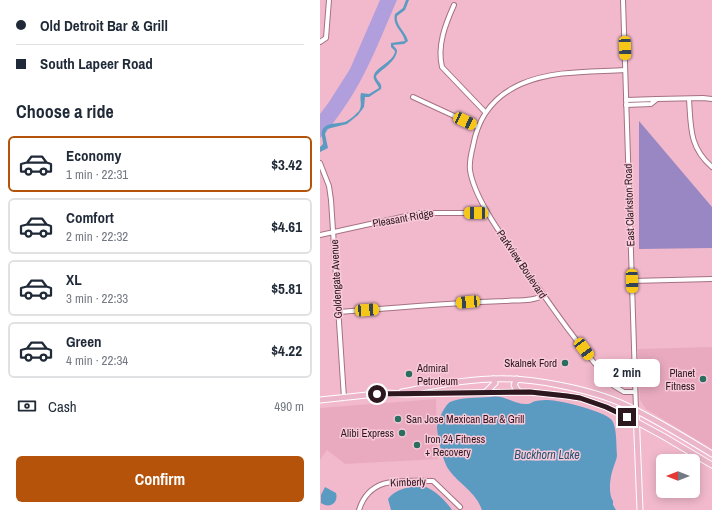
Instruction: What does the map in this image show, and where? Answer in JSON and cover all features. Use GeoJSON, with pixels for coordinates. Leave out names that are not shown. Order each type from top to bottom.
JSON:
{"type":"FeatureCollection","features":[{"type":"Feature","properties":{"kind":"main road"},"geometry":{"type":"LineString","coordinates":[[320,400],[395,393],[446,383],[493,379],[517,379],[553,384],[584,391],[624,404],[712,454]]}},
{"type":"Feature","properties":{"kind":"main road"},"geometry":{"type":"LineString","coordinates":[[486,392],[495,382],[493,379]]}},
{"type":"Feature","properties":{"kind":"main road"},"geometry":{"type":"LineString","coordinates":[[517,379],[514,385],[518,392]]}},
{"type":"Feature","properties":{"kind":"main road"},"geometry":{"type":"LineString","coordinates":[[395,393],[518,392],[580,398],[606,407],[637,422],[712,465]]}},
{"type":"Feature","properties":{"kind":"main road"},"geometry":{"type":"LineString","coordinates":[[636,410],[640,510]]}},
{"type":"Feature","properties":{"kind":"main road"},"geometry":{"type":"LineString","coordinates":[[679,445],[686,446],[712,462]]}},
{"type":"Feature","properties":{"kind":"street"},"geometry":{"type":"LineString","coordinates":[[320,42],[326,38],[330,0]]}},
{"type":"Feature","properties":{"kind":"street","name":"East Clarkston Road"},"geometry":{"type":"LineString","coordinates":[[623,0],[636,410]]}},
{"type":"Feature","properties":{"kind":"street"},"geometry":{"type":"LineString","coordinates":[[454,5],[442,37],[440,58],[442,67],[485,112]]}},
{"type":"Feature","properties":{"kind":"street","name":"Parkview Boulevard"},"geometry":{"type":"LineString","coordinates":[[625,70],[572,72],[550,75],[516,87],[502,95],[485,112],[478,127],[472,151],[470,171],[486,211],[543,295],[614,386],[624,392],[635,392]]}},
{"type":"Feature","properties":{"kind":"street"},"geometry":{"type":"LineString","coordinates":[[413,97],[478,127]]}},
{"type":"Feature","properties":{"kind":"street"},"geometry":{"type":"LineString","coordinates":[[626,102],[651,104],[657,99],[712,99]]}},
{"type":"Feature","properties":{"kind":"street"},"geometry":{"type":"LineString","coordinates":[[689,99],[692,139],[701,156],[712,167]]}},
{"type":"Feature","properties":{"kind":"street","name":"Goldengate Avenue"},"geometry":{"type":"LineString","coordinates":[[320,163],[329,186],[334,232],[344,398]]}},
{"type":"Feature","properties":{"kind":"street","name":"Pleasant Ridge"},"geometry":{"type":"LineString","coordinates":[[320,235],[420,213],[476,213],[486,211]]}},
{"type":"Feature","properties":{"kind":"street"},"geometry":{"type":"LineString","coordinates":[[632,281],[712,279]]}},
{"type":"Feature","properties":{"kind":"street"},"geometry":{"type":"LineString","coordinates":[[338,312],[468,302],[524,300],[535,299],[543,295]]}},
{"type":"Feature","properties":{"kind":"street","name":"Kimberly"},"geometry":{"type":"LineString","coordinates":[[359,510],[366,495],[381,484],[416,481],[433,481],[460,507]]}},
{"type":"Feature","properties":{"kind":"shaded area"},"geometry":{"type":"Polygon","coordinates":[[[380,0],[397,0],[357,88],[328,130],[320,138],[320,114],[350,69],[380,0]]]}},
{"type":"Feature","properties":{"kind":"shaded area"},"geometry":{"type":"Polygon","coordinates":[[[639,121],[712,207],[712,248],[639,249],[639,121]]]}},
{"type":"Feature","properties":{"kind":"shaded area"},"geometry":{"type":"Polygon","coordinates":[[[712,347],[712,449],[646,409],[640,400],[638,349],[712,347]]]}},
{"type":"Feature","properties":{"kind":"shaded area"},"geometry":{"type":"Polygon","coordinates":[[[436,399],[438,459],[345,464],[327,450],[320,460],[320,408],[436,399]]]}},
{"type":"Feature","properties":{"kind":"water"},"geometry":{"type":"Polygon","coordinates":[[[406,0],[409,0],[405,10],[397,16],[397,19],[408,41],[404,44],[393,45],[397,50],[395,58],[376,76],[381,85],[381,89],[369,97],[365,97],[364,107],[358,115],[347,124],[327,129],[325,134],[328,148],[320,152],[320,147],[323,144],[322,131],[324,128],[330,124],[344,122],[350,119],[360,109],[361,93],[369,94],[379,88],[374,79],[374,75],[379,68],[394,55],[395,51],[391,47],[391,43],[405,41],[396,25],[394,18],[395,14],[403,8],[406,0]]]}},
{"type":"Feature","properties":{"kind":"water","name":"Buckhorn Lake"},"geometry":{"type":"Polygon","coordinates":[[[495,396],[523,404],[529,404],[542,400],[562,402],[584,407],[610,418],[613,422],[615,430],[617,457],[610,481],[610,494],[616,510],[482,510],[472,493],[449,470],[441,449],[437,426],[442,413],[450,402],[464,398],[495,396]]]}},
{"type":"Feature","properties":{"kind":"water"},"geometry":{"type":"Polygon","coordinates":[[[423,486],[439,496],[452,510],[391,510],[388,499],[399,490],[408,487],[423,486]]]}},
{"type":"Feature","properties":{"kind":"water"},"geometry":{"type":"Polygon","coordinates":[[[325,487],[336,493],[337,497],[333,504],[324,505],[321,503],[321,495],[325,487]]]}},
{"type":"Feature","properties":{"kind":"place","name":"Skalnek Ford"},"geometry":{"type":"Point","coordinates":[565,363]}},
{"type":"Feature","properties":{"kind":"place","name":"Admiral Petroleum"},"geometry":{"type":"Point","coordinates":[409,374]}},
{"type":"Feature","properties":{"kind":"place","name":"Planet Fitness"},"geometry":{"type":"Point","coordinates":[703,379]}},
{"type":"Feature","properties":{"kind":"place","name":"San Jose Mexican Bar & Grill"},"geometry":{"type":"Point","coordinates":[398,419]}},
{"type":"Feature","properties":{"kind":"place","name":"Alibi Express"},"geometry":{"type":"Point","coordinates":[402,433]}},
{"type":"Feature","properties":{"kind":"place","name":"Iron 24 Fitness + Recovery"},"geometry":{"type":"Point","coordinates":[417,445]}},
{"type":"Feature","properties":{"kind":"route"},"geometry":{"type":"LineString","coordinates":[[377,394],[530,392],[580,398],[606,407],[627,417]]}}]}
